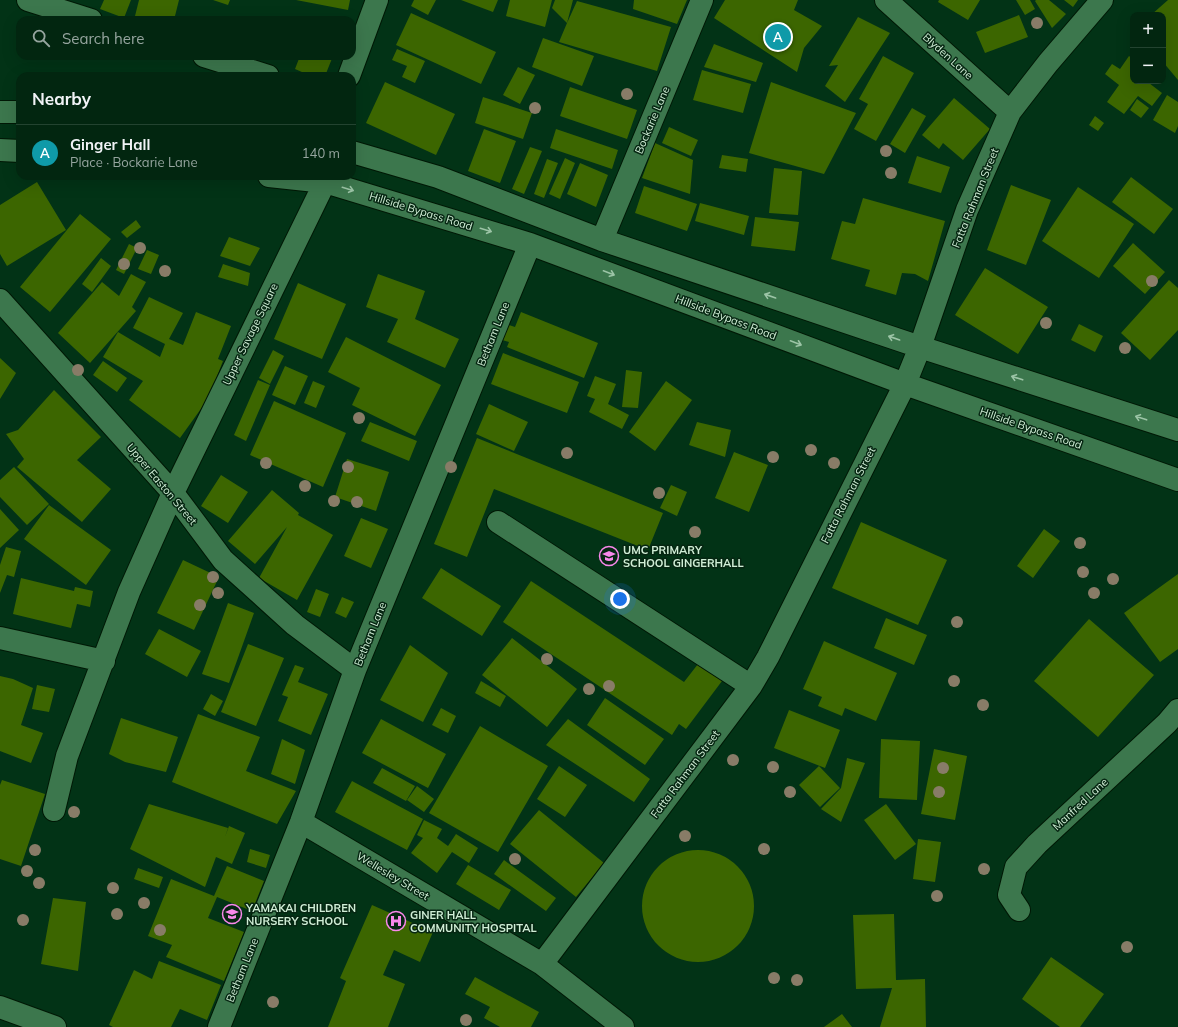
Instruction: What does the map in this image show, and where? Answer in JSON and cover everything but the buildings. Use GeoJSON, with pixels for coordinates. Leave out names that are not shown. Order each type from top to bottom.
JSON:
{"type":"FeatureCollection","features":[{"type":"Feature","properties":{"kind":"street"},"geometry":{"type":"LineString","coordinates":[[28,0],[78,16]]}},
{"type":"Feature","properties":{"kind":"street"},"geometry":{"type":"LineString","coordinates":[[356,57],[377,0]]}},
{"type":"Feature","properties":{"kind":"street","name":"Bockarie Lane"},"geometry":{"type":"LineString","coordinates":[[602,240],[702,0]]}},
{"type":"Feature","properties":{"kind":"street","name":"Blyden Lane"},"geometry":{"type":"LineString","coordinates":[[886,0],[1010,112]]}},
{"type":"Feature","properties":{"kind":"street","name":"Fatta Rahman Street"},"geometry":{"type":"LineString","coordinates":[[542,964],[751,686],[768,657],[905,384],[920,347],[967,210],[1010,112],[1048,63],[1102,0]]}},
{"type":"Feature","properties":{"kind":"street"},"geometry":{"type":"LineString","coordinates":[[217,60],[255,72]]}},
{"type":"Feature","properties":{"kind":"street"},"geometry":{"type":"LineString","coordinates":[[350,72],[355,60]]}},
{"type":"Feature","properties":{"kind":"street"},"geometry":{"type":"LineString","coordinates":[[0,112],[16,112]]}},
{"type":"Feature","properties":{"kind":"street"},"geometry":{"type":"LineString","coordinates":[[0,150],[16,151]]}},
{"type":"Feature","properties":{"kind":"street"},"geometry":{"type":"LineString","coordinates":[[356,153],[438,177],[602,240],[920,347],[1178,430]]}},
{"type":"Feature","properties":{"kind":"street","name":"Upper Savage Square"},"geometry":{"type":"LineString","coordinates":[[54,810],[67,756],[129,592],[172,493],[326,180]]}},
{"type":"Feature","properties":{"kind":"street","name":"Hillside Bypass Road"},"geometry":{"type":"LineString","coordinates":[[329,180],[530,244],[905,384],[1178,480]]}},
{"type":"Feature","properties":{"kind":"street","name":"Betham Lane"},"geometry":{"type":"LineString","coordinates":[[219,1027],[301,822],[355,670],[530,244]]}},
{"type":"Feature","properties":{"kind":"street","name":"Upper Easton Street"},"geometry":{"type":"LineString","coordinates":[[0,300],[172,493],[223,560],[295,625],[355,670]]}},
{"type":"Feature","properties":{"kind":"street"},"geometry":{"type":"LineString","coordinates":[[498,522],[751,686]]}},
{"type":"Feature","properties":{"kind":"street"},"geometry":{"type":"LineString","coordinates":[[0,638],[104,661]]}},
{"type":"Feature","properties":{"kind":"street","name":"Manfred Lane"},"geometry":{"type":"LineString","coordinates":[[1019,910],[1009,895],[1016,867],[1038,844],[1167,723],[1178,710]]}},
{"type":"Feature","properties":{"kind":"street","name":"Wellesley Street"},"geometry":{"type":"LineString","coordinates":[[301,822],[542,964],[623,1027]]}},
{"type":"Feature","properties":{"kind":"street"},"geometry":{"type":"LineString","coordinates":[[0,1007],[55,1027]]}},
{"type":"Feature","properties":{"kind":"place","name":"Ginger Hall"},"geometry":{"type":"Point","coordinates":[778,37]}},
{"type":"Feature","properties":{"kind":"place","name":"UMC PRIMARY SCHOOL GINGERHALL"},"geometry":{"type":"Point","coordinates":[609,556]}},
{"type":"Feature","properties":{"kind":"place","name":"YAMAKAI CHILDREN NURSERY SCHOOL"},"geometry":{"type":"Point","coordinates":[232,914]}},
{"type":"Feature","properties":{"kind":"place","name":"GINER HALL COMMUNITY HOSPITAL"},"geometry":{"type":"Point","coordinates":[396,921]}}]}
